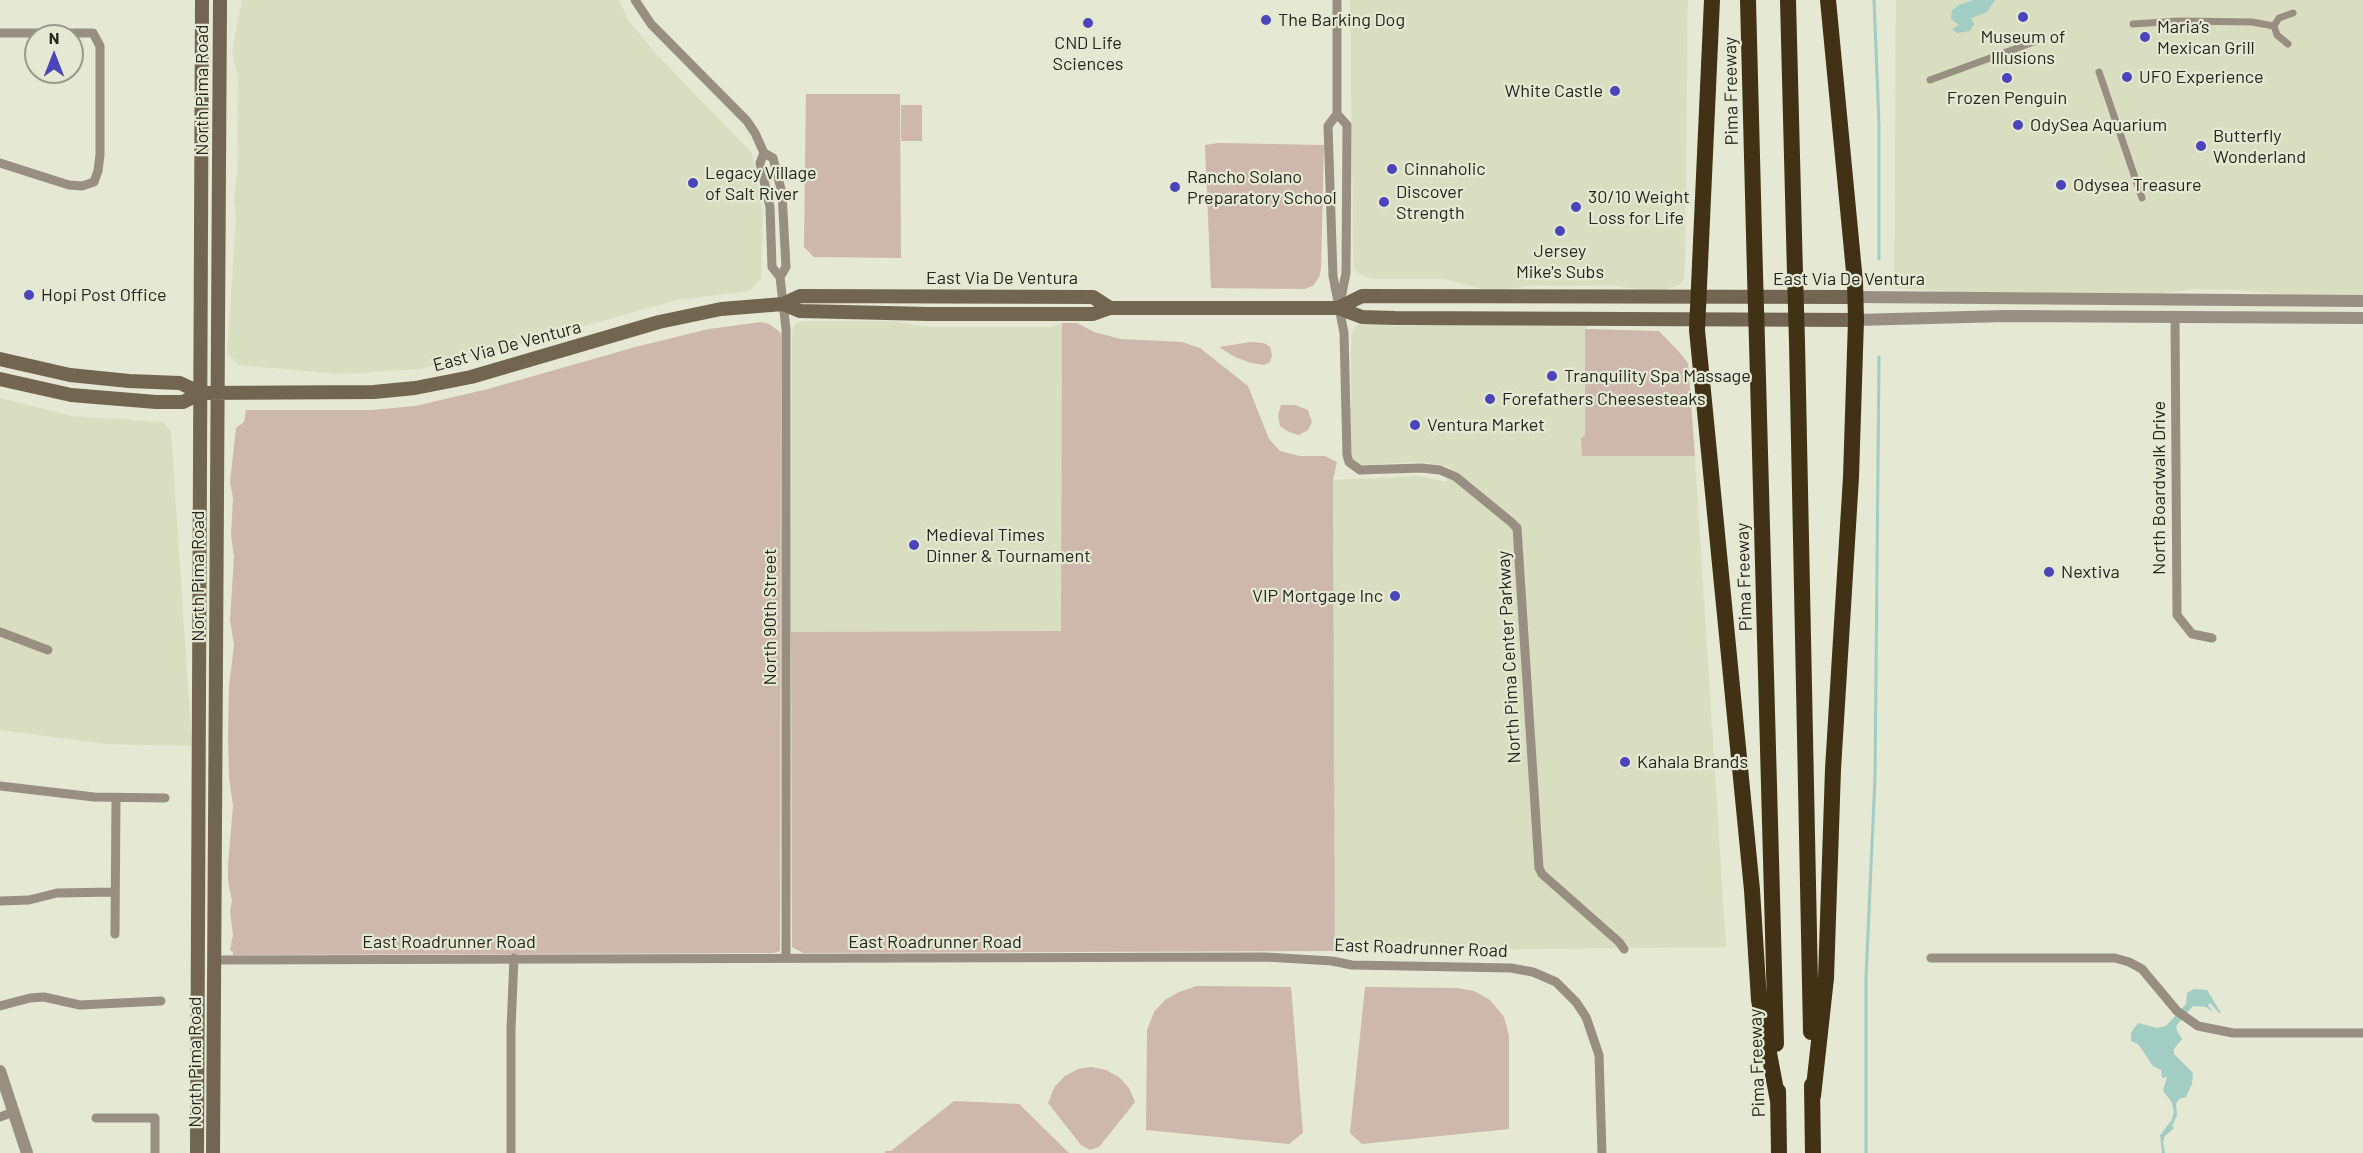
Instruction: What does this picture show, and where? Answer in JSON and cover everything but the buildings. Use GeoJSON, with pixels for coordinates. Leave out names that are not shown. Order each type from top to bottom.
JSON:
{"type":"FeatureCollection","features":[{"type":"Feature","properties":{"kind":"highway"},"geometry":{"type":"LineString","coordinates":[[1712,0],[1697,318],[1752,890],[1760,1000],[1778,1101]]}},
{"type":"Feature","properties":{"kind":"highway","name":"Pima Freeway"},"geometry":{"type":"LineString","coordinates":[[1748,0],[1779,1153]]}},
{"type":"Feature","properties":{"kind":"highway"},"geometry":{"type":"LineString","coordinates":[[1788,0],[1813,1153]]}},
{"type":"Feature","properties":{"kind":"highway"},"geometry":{"type":"LineString","coordinates":[[1813,1096],[1826,978],[1833,769],[1851,477],[1856,320],[1856,297],[1828,0]]}},
{"type":"Feature","properties":{"kind":"main road","name":"North Pima Road"},"geometry":{"type":"LineString","coordinates":[[198,1153],[202,0]]}},
{"type":"Feature","properties":{"kind":"main road"},"geometry":{"type":"LineString","coordinates":[[202,22],[207,0]]}},
{"type":"Feature","properties":{"kind":"main road","name":"North Pima Road"},"geometry":{"type":"LineString","coordinates":[[213,1153],[220,0]]}},
{"type":"Feature","properties":{"kind":"main road","name":"East Via De Ventura"},"geometry":{"type":"LineString","coordinates":[[1338,308],[1362,296],[1856,297]]}},
{"type":"Feature","properties":{"kind":"main road","name":"East Via De Ventura"},"geometry":{"type":"LineString","coordinates":[[0,379],[71,395],[137,401],[183,402],[201,393],[219,392],[374,392],[423,387],[471,377],[677,318],[721,309],[783,304],[800,311],[929,314],[1093,314],[1110,308],[1338,308],[1362,317],[1395,318],[1856,320]]}},
{"type":"Feature","properties":{"kind":"main road","name":"East Via De Ventura"},"geometry":{"type":"LineString","coordinates":[[0,359],[70,375],[180,383],[201,393]]}},
{"type":"Feature","properties":{"kind":"street","name":"North 90th Street"},"geometry":{"type":"LineString","coordinates":[[635,0],[651,24],[747,122],[764,153],[773,158],[782,193],[786,267],[780,277]]}},
{"type":"Feature","properties":{"kind":"street","name":"North Pima Center Parkway"},"geometry":{"type":"LineString","coordinates":[[1337,0],[1337,114],[1328,126],[1333,276],[1344,333],[1346,448],[1349,462],[1360,470],[1366,471],[1422,468],[1440,470],[1456,477],[1517,528],[1539,868],[1542,874],[1620,942],[1624,949]]}},
{"type":"Feature","properties":{"kind":"street"},"geometry":{"type":"LineString","coordinates":[[2274,26],[2279,18],[2293,13]]}},
{"type":"Feature","properties":{"kind":"street"},"geometry":{"type":"LineString","coordinates":[[2133,24],[2179,21],[2252,22],[2274,26]]}},
{"type":"Feature","properties":{"kind":"street"},"geometry":{"type":"LineString","coordinates":[[2274,26],[2277,35],[2288,44]]}},
{"type":"Feature","properties":{"kind":"street"},"geometry":{"type":"LineString","coordinates":[[0,33],[93,33],[100,46],[100,155],[94,182],[82,186],[69,185],[0,163]]}},
{"type":"Feature","properties":{"kind":"street"},"geometry":{"type":"LineString","coordinates":[[1930,80],[2042,39]]}},
{"type":"Feature","properties":{"kind":"street"},"geometry":{"type":"LineString","coordinates":[[2099,72],[2142,198]]}},
{"type":"Feature","properties":{"kind":"street","name":"North Pima Center Parkway"},"geometry":{"type":"LineString","coordinates":[[1337,114],[1347,124],[1346,273],[1338,308]]}},
{"type":"Feature","properties":{"kind":"street","name":"North 90th Street"},"geometry":{"type":"LineString","coordinates":[[764,153],[760,164],[770,207],[772,267],[780,277],[786,341],[786,958]]}},
{"type":"Feature","properties":{"kind":"street","name":"East Via De Ventura"},"geometry":{"type":"LineString","coordinates":[[1856,297],[2363,301]]}},
{"type":"Feature","properties":{"kind":"street","name":"East Via De Ventura"},"geometry":{"type":"LineString","coordinates":[[1856,320],[2005,316],[2363,318]]}},
{"type":"Feature","properties":{"kind":"street","name":"North Boardwalk Drive"},"geometry":{"type":"LineString","coordinates":[[2175,316],[2177,615],[2192,634],[2212,638]]}},
{"type":"Feature","properties":{"kind":"street"},"geometry":{"type":"LineString","coordinates":[[0,632],[48,650]]}},
{"type":"Feature","properties":{"kind":"street"},"geometry":{"type":"LineString","coordinates":[[0,786],[116,798],[165,798]]}},
{"type":"Feature","properties":{"kind":"street"},"geometry":{"type":"LineString","coordinates":[[115,934],[116,798]]}},
{"type":"Feature","properties":{"kind":"street"},"geometry":{"type":"LineString","coordinates":[[0,901],[29,900],[57,893],[115,892]]}},
{"type":"Feature","properties":{"kind":"street","name":"East Roadrunner Road"},"geometry":{"type":"LineString","coordinates":[[213,960],[1266,957],[1332,961],[1352,965],[1511,968],[1545,976],[1556,982],[1576,1002],[1592,1029],[1600,1065],[1602,1153]]}},
{"type":"Feature","properties":{"kind":"street"},"geometry":{"type":"LineString","coordinates":[[511,1153],[511,1029],[514,958]]}},
{"type":"Feature","properties":{"kind":"street"},"geometry":{"type":"LineString","coordinates":[[1931,958],[2115,958],[2142,969],[2173,1007],[2198,1026],[2222,1033],[2363,1033]]}},
{"type":"Feature","properties":{"kind":"street"},"geometry":{"type":"LineString","coordinates":[[0,1006],[30,998],[44,997],[80,1005],[161,1001]]}},
{"type":"Feature","properties":{"kind":"street"},"geometry":{"type":"LineString","coordinates":[[0,1071],[27,1153]]}},
{"type":"Feature","properties":{"kind":"street"},"geometry":{"type":"LineString","coordinates":[[0,1117],[13,1113]]}},
{"type":"Feature","properties":{"kind":"street"},"geometry":{"type":"LineString","coordinates":[[96,1118],[155,1118],[155,1153]]}},
{"type":"Feature","properties":{"kind":"shaded area"},"geometry":{"type":"Polygon","coordinates":[[[242,0],[619,0],[628,20],[658,56],[752,153],[763,211],[761,279],[749,291],[677,300],[491,352],[420,369],[340,374],[238,365],[227,352],[237,175],[238,78],[232,51],[242,0]]]}},
{"type":"Feature","properties":{"kind":"shaded area"},"geometry":{"type":"Polygon","coordinates":[[[1350,0],[1688,0],[1685,261],[1684,279],[1681,284],[1663,290],[1614,286],[1538,285],[1496,290],[1481,289],[1445,279],[1371,279],[1359,274],[1354,268],[1353,253],[1350,0]]]}},
{"type":"Feature","properties":{"kind":"shaded area"},"geometry":{"type":"Polygon","coordinates":[[[1896,0],[2363,0],[2363,295],[2293,295],[2196,289],[2158,294],[1976,293],[1894,288],[1896,0]]]}},
{"type":"Feature","properties":{"kind":"shaded area"},"geometry":{"type":"Polygon","coordinates":[[[806,94],[900,94],[901,258],[814,257],[804,247],[806,94]]]}},
{"type":"Feature","properties":{"kind":"shaded area"},"geometry":{"type":"Polygon","coordinates":[[[901,105],[922,105],[922,141],[901,141],[901,105]]]}},
{"type":"Feature","properties":{"kind":"shaded area"},"geometry":{"type":"Polygon","coordinates":[[[1219,143],[1324,145],[1321,269],[1313,286],[1304,289],[1211,288],[1205,145],[1219,143]]]}},
{"type":"Feature","properties":{"kind":"shaded area"},"geometry":{"type":"Polygon","coordinates":[[[802,321],[892,321],[929,327],[1051,327],[1062,323],[1061,631],[791,632],[792,331],[795,324],[802,321]]]}},
{"type":"Feature","properties":{"kind":"shaded area"},"geometry":{"type":"Polygon","coordinates":[[[761,322],[769,324],[780,332],[781,337],[780,951],[774,953],[233,955],[230,950],[233,935],[230,911],[232,901],[228,881],[233,806],[229,778],[229,686],[234,645],[230,620],[234,557],[231,535],[233,498],[230,482],[236,428],[244,422],[246,410],[372,410],[415,406],[488,389],[639,346],[709,329],[761,322]]]}},
{"type":"Feature","properties":{"kind":"shaded area"},"geometry":{"type":"Polygon","coordinates":[[[1364,322],[1393,326],[1473,322],[1515,326],[1586,326],[1585,435],[1581,438],[1582,456],[1695,456],[1726,947],[1335,951],[1333,480],[1420,476],[1446,482],[1451,467],[1421,462],[1365,465],[1359,464],[1351,457],[1351,338],[1354,327],[1364,322]]]}},
{"type":"Feature","properties":{"kind":"shaded area"},"geometry":{"type":"Polygon","coordinates":[[[1062,323],[1077,323],[1094,332],[1121,339],[1182,342],[1200,348],[1248,386],[1269,439],[1280,451],[1299,456],[1325,456],[1337,462],[1333,480],[1335,951],[803,953],[792,947],[791,632],[1061,631],[1062,323]]]}},
{"type":"Feature","properties":{"kind":"shaded area"},"geometry":{"type":"Polygon","coordinates":[[[1585,329],[1659,331],[1680,353],[1688,363],[1695,456],[1582,456],[1581,438],[1585,435],[1585,329]]]}},
{"type":"Feature","properties":{"kind":"shaded area"},"geometry":{"type":"Polygon","coordinates":[[[1251,342],[1264,343],[1270,347],[1272,355],[1270,362],[1264,365],[1251,363],[1219,347],[1251,342]]]}},
{"type":"Feature","properties":{"kind":"shaded area"},"geometry":{"type":"Polygon","coordinates":[[[0,398],[72,416],[163,422],[171,431],[192,746],[106,744],[0,730],[0,398]]]}},
{"type":"Feature","properties":{"kind":"shaded area"},"geometry":{"type":"Polygon","coordinates":[[[1281,405],[1295,405],[1308,410],[1312,422],[1308,430],[1299,435],[1280,426],[1278,415],[1281,405]]]}},
{"type":"Feature","properties":{"kind":"shaded area"},"geometry":{"type":"Polygon","coordinates":[[[1197,986],[1291,987],[1303,1133],[1289,1144],[1146,1130],[1147,1030],[1154,1012],[1165,1000],[1197,986]]]}},
{"type":"Feature","properties":{"kind":"shaded area"},"geometry":{"type":"Polygon","coordinates":[[[1365,987],[1457,988],[1474,991],[1490,1000],[1504,1017],[1509,1036],[1509,1129],[1362,1144],[1350,1133],[1365,987]]]}},
{"type":"Feature","properties":{"kind":"shaded area"},"geometry":{"type":"Polygon","coordinates":[[[1092,1067],[1106,1070],[1119,1077],[1129,1088],[1135,1102],[1099,1147],[1090,1150],[1081,1145],[1048,1103],[1055,1086],[1065,1076],[1078,1069],[1092,1067]]]}},
{"type":"Feature","properties":{"kind":"shaded area"},"geometry":{"type":"Polygon","coordinates":[[[954,1101],[1019,1104],[1069,1153],[885,1153],[885,1151],[891,1151],[954,1101]]]}},
{"type":"Feature","properties":{"kind":"water"},"geometry":{"type":"Polygon","coordinates":[[[1973,0],[1995,0],[1987,12],[1969,19],[1972,19],[1974,24],[1970,31],[1957,33],[1952,29],[1959,25],[1951,19],[1952,10],[1973,0]]]}},
{"type":"Feature","properties":{"kind":"water"},"geometry":{"type":"Polygon","coordinates":[[[2194,989],[2207,990],[2221,1013],[2210,1003],[2208,1005],[2213,1012],[2206,1007],[2193,1006],[2176,1026],[2182,1039],[2174,1049],[2174,1054],[2193,1073],[2192,1084],[2186,1097],[2179,1099],[2176,1104],[2177,1115],[2172,1126],[2174,1128],[2165,1136],[2163,1142],[2165,1153],[2162,1153],[2160,1135],[2172,1120],[2174,1111],[2171,1101],[2163,1091],[2167,1077],[2162,1078],[2161,1070],[2153,1066],[2138,1044],[2131,1041],[2131,1033],[2138,1023],[2157,1028],[2166,1026],[2186,1004],[2187,993],[2194,989]]]}},
{"type":"Feature","properties":{"kind":"waterway"},"geometry":{"type":"LineString","coordinates":[[1874,0],[1879,124],[1879,259]]}},
{"type":"Feature","properties":{"kind":"waterway"},"geometry":{"type":"LineString","coordinates":[[1866,1153],[1866,977],[1875,778],[1879,357]]}},
{"type":"Feature","properties":{"kind":"place","name":"Museum of Illusions"},"geometry":{"type":"Point","coordinates":[2023,17]}},
{"type":"Feature","properties":{"kind":"place","name":"The Barking Dog"},"geometry":{"type":"Point","coordinates":[1266,20]}},
{"type":"Feature","properties":{"kind":"place","name":"CND Life Sciences"},"geometry":{"type":"Point","coordinates":[1088,23]}},
{"type":"Feature","properties":{"kind":"place","name":"Maria’s Mexican Grill"},"geometry":{"type":"Point","coordinates":[2145,37]}},
{"type":"Feature","properties":{"kind":"place","name":"UFO Experience"},"geometry":{"type":"Point","coordinates":[2127,77]}},
{"type":"Feature","properties":{"kind":"place","name":"Frozen Penguin"},"geometry":{"type":"Point","coordinates":[2007,78]}},
{"type":"Feature","properties":{"kind":"place","name":"White Castle"},"geometry":{"type":"Point","coordinates":[1615,91]}},
{"type":"Feature","properties":{"kind":"place","name":"OdySea Aquarium"},"geometry":{"type":"Point","coordinates":[2018,125]}},
{"type":"Feature","properties":{"kind":"place","name":"Butterfly Wonderland"},"geometry":{"type":"Point","coordinates":[2201,146]}},
{"type":"Feature","properties":{"kind":"place","name":"Cinnaholic"},"geometry":{"type":"Point","coordinates":[1392,169]}},
{"type":"Feature","properties":{"kind":"place","name":"Legacy Village of Salt River"},"geometry":{"type":"Point","coordinates":[693,183]}},
{"type":"Feature","properties":{"kind":"place","name":"Odysea Treasure"},"geometry":{"type":"Point","coordinates":[2061,185]}},
{"type":"Feature","properties":{"kind":"place","name":"Rancho Solano Preparatory School"},"geometry":{"type":"Point","coordinates":[1175,187]}},
{"type":"Feature","properties":{"kind":"place","name":"Discover Strength"},"geometry":{"type":"Point","coordinates":[1384,202]}},
{"type":"Feature","properties":{"kind":"place","name":"30/10 Weight Loss for Life"},"geometry":{"type":"Point","coordinates":[1576,207]}},
{"type":"Feature","properties":{"kind":"place","name":"Jersey Mike's Subs"},"geometry":{"type":"Point","coordinates":[1560,231]}},
{"type":"Feature","properties":{"kind":"place","name":"Hopi Post Office"},"geometry":{"type":"Point","coordinates":[29,295]}},
{"type":"Feature","properties":{"kind":"place","name":"Tranquility Spa Massage"},"geometry":{"type":"Point","coordinates":[1552,376]}},
{"type":"Feature","properties":{"kind":"place","name":"Forefathers Cheesesteaks"},"geometry":{"type":"Point","coordinates":[1490,399]}},
{"type":"Feature","properties":{"kind":"place","name":"Ventura Market"},"geometry":{"type":"Point","coordinates":[1415,425]}},
{"type":"Feature","properties":{"kind":"place","name":"Medieval Times Dinner & Tournament"},"geometry":{"type":"Point","coordinates":[914,545]}},
{"type":"Feature","properties":{"kind":"place","name":"Nextiva"},"geometry":{"type":"Point","coordinates":[2049,572]}},
{"type":"Feature","properties":{"kind":"place","name":"VIP Mortgage Inc"},"geometry":{"type":"Point","coordinates":[1395,596]}},
{"type":"Feature","properties":{"kind":"place","name":"Kahala Brands"},"geometry":{"type":"Point","coordinates":[1625,762]}}]}
